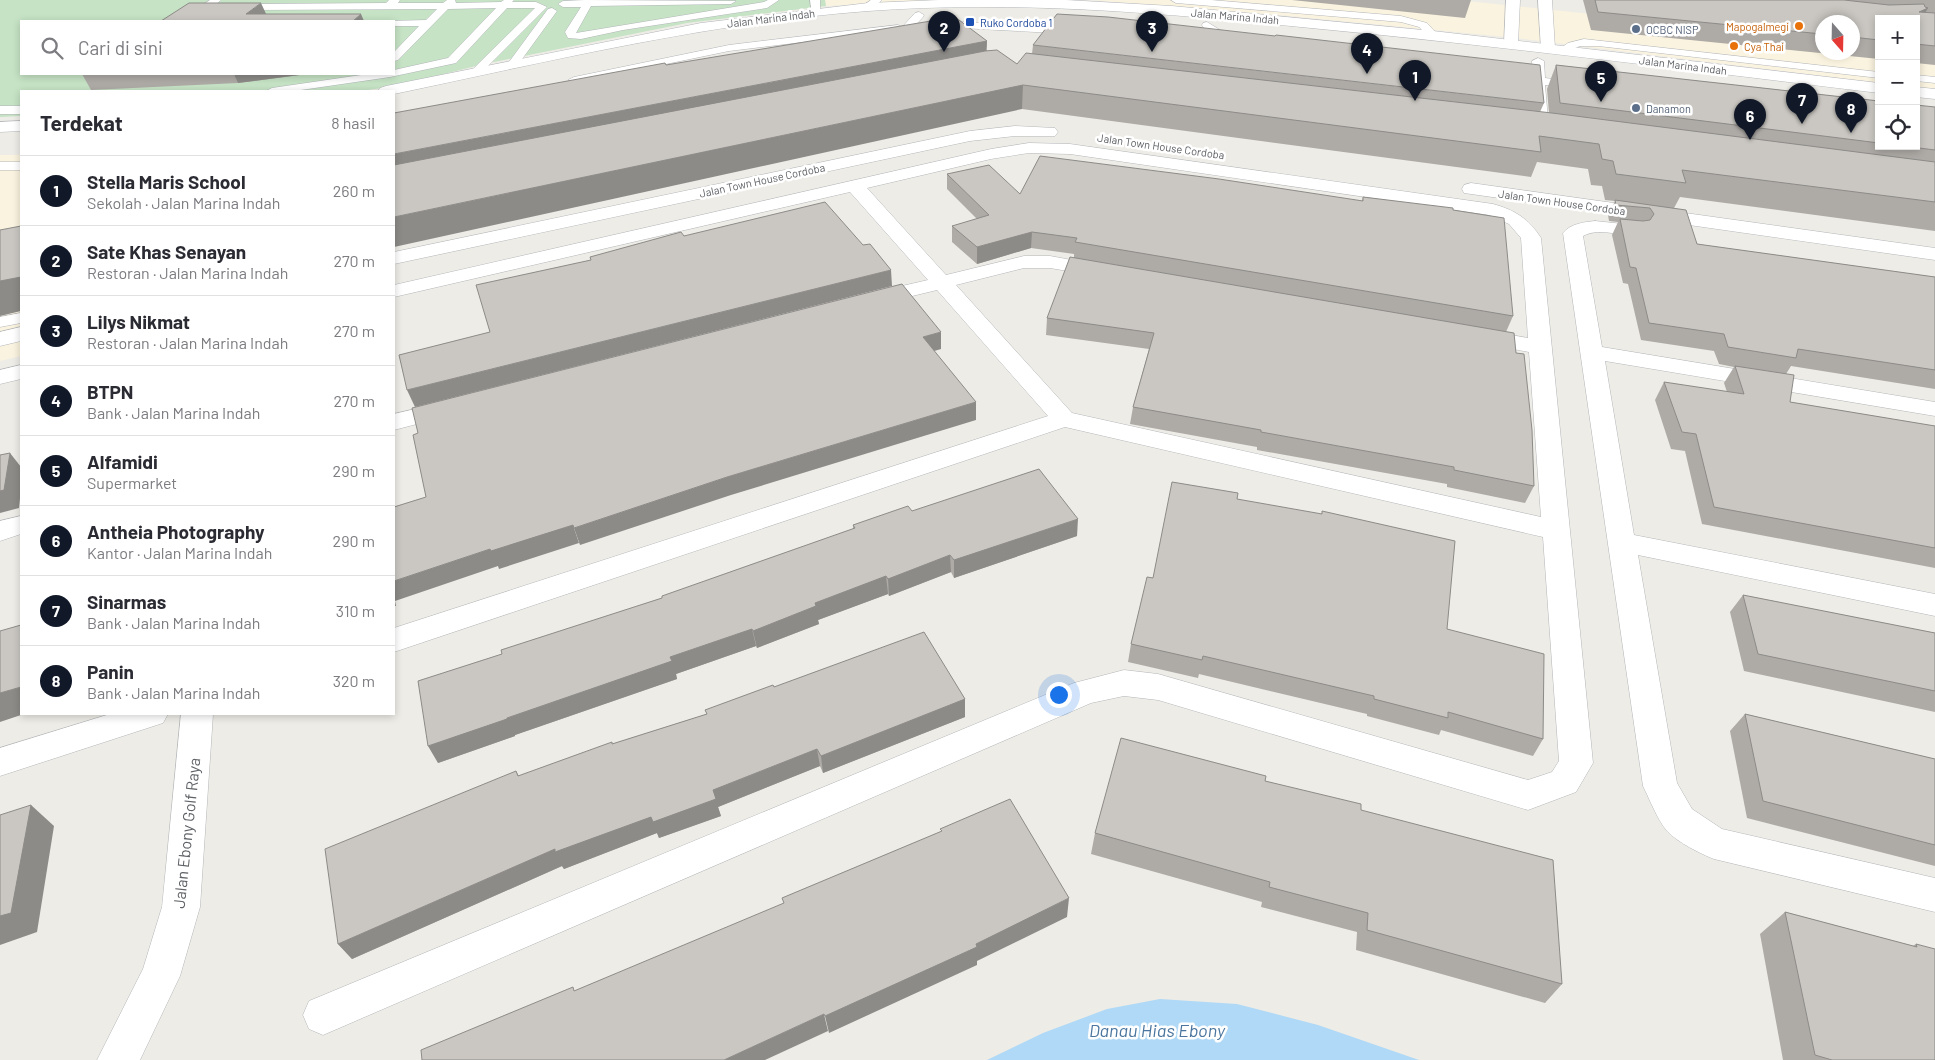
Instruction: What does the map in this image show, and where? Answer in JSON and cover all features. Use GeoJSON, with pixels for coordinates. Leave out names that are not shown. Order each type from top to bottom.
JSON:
{"type":"FeatureCollection","features":[{"type":"Feature","properties":{"kind":"street"},"geometry":{"type":"LineString","coordinates":[[1510,44],[1513,0]]}},
{"type":"Feature","properties":{"kind":"street"},"geometry":{"type":"LineString","coordinates":[[1545,0],[1548,48]]}},
{"type":"Feature","properties":{"kind":"street","name":"Jalan Marina Indah"},"geometry":{"type":"LineString","coordinates":[[391,90],[513,64],[816,6],[991,2],[1172,10],[1433,35],[1875,88]]}},
{"type":"Feature","properties":{"kind":"street","name":"Jalan Marina Indah"},"geometry":{"type":"LineString","coordinates":[[395,103],[641,48],[842,20],[919,15],[1074,15],[1207,25],[1875,102]]}},
{"type":"Feature","properties":{"kind":"street"},"geometry":{"type":"LineString","coordinates":[[1920,92],[1935,94]]}},
{"type":"Feature","properties":{"kind":"street"},"geometry":{"type":"LineString","coordinates":[[1920,107],[1935,109]]}},
{"type":"Feature","properties":{"kind":"street"},"geometry":{"type":"LineString","coordinates":[[0,127],[20,126]]}},
{"type":"Feature","properties":{"kind":"street","name":"Jalan Town House Cordoba"},"geometry":{"type":"LineString","coordinates":[[395,258],[970,136],[1015,131],[1064,132],[1935,254]]}},
{"type":"Feature","properties":{"kind":"street"},"geometry":{"type":"LineString","coordinates":[[0,139],[20,139]]}},
{"type":"Feature","properties":{"kind":"street"},"geometry":{"type":"LineString","coordinates":[[323,1015],[1085,692],[1124,683],[1158,687],[1528,795],[1564,782],[1576,763],[1531,238],[1523,225],[1509,215],[1493,210],[1070,149],[1029,148],[991,154],[395,291]]}},
{"type":"Feature","properties":{"kind":"street"},"geometry":{"type":"LineString","coordinates":[[854,185],[1064,419]]}},
{"type":"Feature","properties":{"kind":"street"},"geometry":{"type":"LineString","coordinates":[[1935,273],[1606,226],[1583,227],[1573,234],[1660,786],[1680,820],[1714,843],[1935,895]]}},
{"type":"Feature","properties":{"kind":"street"},"geometry":{"type":"LineString","coordinates":[[855,304],[1024,262],[1050,262],[1119,274]]}},
{"type":"Feature","properties":{"kind":"street"},"geometry":{"type":"LineString","coordinates":[[1462,334],[1540,347]]}},
{"type":"Feature","properties":{"kind":"street"},"geometry":{"type":"LineString","coordinates":[[1592,352],[1935,409]]}},
{"type":"Feature","properties":{"kind":"street"},"geometry":{"type":"LineString","coordinates":[[0,377],[20,372]]}},
{"type":"Feature","properties":{"kind":"street"},"geometry":{"type":"LineString","coordinates":[[395,422],[471,402]]}},
{"type":"Feature","properties":{"kind":"street"},"geometry":{"type":"LineString","coordinates":[[395,640],[1064,419],[1556,530]]}},
{"type":"Feature","properties":{"kind":"street"},"geometry":{"type":"LineString","coordinates":[[0,531],[20,525]]}},
{"type":"Feature","properties":{"kind":"street"},"geometry":{"type":"LineString","coordinates":[[1622,542],[1935,605]]}},
{"type":"Feature","properties":{"kind":"street"},"geometry":{"type":"LineString","coordinates":[[0,762],[149,715]]}},
{"type":"Feature","properties":{"kind":"street","name":"Jalan Ebony Golf Raya"},"geometry":{"type":"LineString","coordinates":[[118,1060],[160,976],[181,907],[197,715]]}},
{"type":"Feature","properties":{"kind":"lane"},"geometry":{"type":"LineString","coordinates":[[216,0],[205,8],[303,3],[539,4],[589,1],[632,12],[679,19],[768,5],[774,0]]}},
{"type":"Feature","properties":{"kind":"lane"},"geometry":{"type":"LineString","coordinates":[[392,3],[404,0]]}},
{"type":"Feature","properties":{"kind":"lane"},"geometry":{"type":"LineString","coordinates":[[731,11],[738,0]]}},
{"type":"Feature","properties":{"kind":"lane"},"geometry":{"type":"LineString","coordinates":[[589,1],[570,32],[572,36],[581,36],[632,12],[689,1],[774,0]]}},
{"type":"Feature","properties":{"kind":"lane"},"geometry":{"type":"LineString","coordinates":[[1176,0],[1401,19],[1423,25],[1433,35]]}},
{"type":"Feature","properties":{"kind":"lane"},"geometry":{"type":"LineString","coordinates":[[679,19],[689,1]]}},
{"type":"Feature","properties":{"kind":"lane"},"geometry":{"type":"LineString","coordinates":[[333,16],[348,3]]}},
{"type":"Feature","properties":{"kind":"lane"},"geometry":{"type":"LineString","coordinates":[[395,57],[451,3]]}},
{"type":"Feature","properties":{"kind":"lane"},"geometry":{"type":"LineString","coordinates":[[395,72],[452,61],[507,3]]}},
{"type":"Feature","properties":{"kind":"lane"},"geometry":{"type":"LineString","coordinates":[[513,64],[561,3]]}},
{"type":"Feature","properties":{"kind":"lane"},"geometry":{"type":"LineString","coordinates":[[476,72],[539,4]]}},
{"type":"Feature","properties":{"kind":"lane"},"geometry":{"type":"LineString","coordinates":[[908,27],[919,15]]}},
{"type":"Feature","properties":{"kind":"lane"},"geometry":{"type":"LineString","coordinates":[[395,24],[429,23]]}},
{"type":"Feature","properties":{"kind":"lane"},"geometry":{"type":"LineString","coordinates":[[1207,25],[1239,43],[1212,40]]}},
{"type":"Feature","properties":{"kind":"lane"},"geometry":{"type":"LineString","coordinates":[[561,83],[729,48],[908,27],[961,26],[1084,32]]}},
{"type":"Feature","properties":{"kind":"lane"},"geometry":{"type":"LineString","coordinates":[[1563,50],[1571,45],[1582,42],[1598,43],[1875,74]]}},
{"type":"Feature","properties":{"kind":"lane"},"geometry":{"type":"LineString","coordinates":[[395,43],[409,43]]}},
{"type":"Feature","properties":{"kind":"lane"},"geometry":{"type":"LineString","coordinates":[[1538,62],[1543,132]]}},
{"type":"Feature","properties":{"kind":"lane"},"geometry":{"type":"LineString","coordinates":[[330,83],[337,75]]}},
{"type":"Feature","properties":{"kind":"lane"},"geometry":{"type":"LineString","coordinates":[[279,90],[377,75]]}},
{"type":"Feature","properties":{"kind":"lane"},"geometry":{"type":"LineString","coordinates":[[1500,76],[1588,86]]}},
{"type":"Feature","properties":{"kind":"lane"},"geometry":{"type":"LineString","coordinates":[[1920,78],[1935,80]]}},
{"type":"Feature","properties":{"kind":"lane"},"geometry":{"type":"LineString","coordinates":[[0,110],[20,110]]}},
{"type":"Feature","properties":{"kind":"lane"},"geometry":{"type":"LineString","coordinates":[[0,166],[20,166]]}},
{"type":"Feature","properties":{"kind":"shaded area"},"geometry":{"type":"Polygon","coordinates":[[[825,0],[939,0],[826,6],[825,0]]]}},
{"type":"Feature","properties":{"kind":"shaded area"},"geometry":{"type":"Polygon","coordinates":[[[1092,0],[1457,0],[1815,37],[1815,60],[1860,60],[1860,49],[1875,44],[1875,83],[1507,37],[1279,15],[1092,0]]]}},
{"type":"Feature","properties":{"kind":"shaded area"},"geometry":{"type":"Polygon","coordinates":[[[1920,47],[1935,49],[1935,89],[1920,87],[1920,47]]]}},
{"type":"Feature","properties":{"kind":"shaded area"},"geometry":{"type":"Polygon","coordinates":[[[0,155],[20,155],[20,356],[0,361],[0,155]]]}},
{"type":"Feature","properties":{"kind":"green space"},"geometry":{"type":"Polygon","coordinates":[[[0,0],[825,0],[826,6],[687,23],[484,64],[396,86],[368,90],[20,90],[20,116],[0,117],[0,0]]]}},
{"type":"Feature","properties":{"kind":"water","name":"Danau Hias Ebony"},"geometry":{"type":"Polygon","coordinates":[[[1160,999],[1237,1004],[1318,1025],[1419,1060],[987,1060],[1043,1033],[1107,1009],[1160,999]]]}},
{"type":"Feature","properties":{"kind":"building"},"geometry":{"type":"Polygon","coordinates":[[[1595,0],[1844,0],[1889,5],[1924,4],[1928,8],[1919,12],[1935,13],[1935,46],[1920,44],[1920,15],[1875,15],[1875,40],[1860,38],[1860,15],[1815,15],[1815,33],[1598,12],[1595,0]]]}},
{"type":"Feature","properties":{"kind":"building"},"geometry":{"type":"Polygon","coordinates":[[[189,3],[261,3],[246,14],[361,14],[354,20],[163,20],[189,3]]]}},
{"type":"Feature","properties":{"kind":"building"},"geometry":{"type":"Polygon","coordinates":[[[1057,14],[1108,17],[1540,65],[1544,103],[1033,45],[1057,14]]]}},
{"type":"Feature","properties":{"kind":"building"},"geometry":{"type":"Polygon","coordinates":[[[955,17],[987,41],[395,154],[395,113],[665,63],[666,65],[955,17]]]}},
{"type":"Feature","properties":{"kind":"building"},"geometry":{"type":"Polygon","coordinates":[[[997,50],[1017,64],[1026,53],[1552,113],[1935,162],[1935,202],[1682,170],[1686,183],[1616,174],[1613,161],[1602,159],[1599,144],[1539,136],[1541,152],[1023,85],[395,217],[395,165],[997,50]]]}},
{"type":"Feature","properties":{"kind":"building"},"geometry":{"type":"Polygon","coordinates":[[[1556,65],[1875,101],[1875,142],[1560,103],[1556,65]]]}},
{"type":"Feature","properties":{"kind":"building"},"geometry":{"type":"Polygon","coordinates":[[[1920,105],[1935,107],[1935,150],[1920,148],[1920,105]]]}},
{"type":"Feature","properties":{"kind":"building"},"geometry":{"type":"Polygon","coordinates":[[[1040,156],[1219,179],[1363,201],[1363,197],[1453,208],[1453,210],[1504,218],[1513,316],[1075,242],[1077,238],[1032,232],[977,247],[952,226],[989,215],[947,174],[989,165],[1020,194],[1040,156]]]}},
{"type":"Feature","properties":{"kind":"building"},"geometry":{"type":"Polygon","coordinates":[[[1615,200],[1686,210],[1697,244],[1935,277],[1935,370],[1798,349],[1796,358],[1728,347],[1724,334],[1649,323],[1636,268],[1630,267],[1620,219],[1650,220],[1654,214],[1650,208],[1616,205],[1615,200]]]}},
{"type":"Feature","properties":{"kind":"building"},"geometry":{"type":"Polygon","coordinates":[[[825,202],[863,245],[870,244],[891,270],[407,390],[399,355],[490,332],[476,285],[591,260],[590,257],[681,232],[684,236],[825,202]]]}},
{"type":"Feature","properties":{"kind":"building"},"geometry":{"type":"Polygon","coordinates":[[[20,226],[20,277],[0,281],[0,230],[20,226]]]}},
{"type":"Feature","properties":{"kind":"building"},"geometry":{"type":"Polygon","coordinates":[[[1070,257],[1514,333],[1516,353],[1524,354],[1532,430],[1534,486],[1454,470],[1454,467],[1133,407],[1154,333],[1047,318],[1070,257]]]}},
{"type":"Feature","properties":{"kind":"building"},"geometry":{"type":"Polygon","coordinates":[[[902,284],[941,332],[923,337],[976,402],[727,477],[574,528],[573,525],[491,551],[490,549],[395,581],[395,507],[426,497],[413,435],[418,433],[412,408],[902,284]]]}},
{"type":"Feature","properties":{"kind":"building"},"geometry":{"type":"Polygon","coordinates":[[[1735,366],[1794,375],[1790,402],[1935,426],[1935,548],[1714,507],[1696,434],[1682,432],[1664,382],[1744,394],[1735,366]]]}},
{"type":"Feature","properties":{"kind":"building"},"geometry":{"type":"Polygon","coordinates":[[[10,453],[4,490],[0,491],[0,455],[10,453]]]}},
{"type":"Feature","properties":{"kind":"building"},"geometry":{"type":"Polygon","coordinates":[[[1039,469],[1078,519],[954,560],[950,555],[888,579],[886,576],[815,603],[816,606],[753,631],[752,629],[670,657],[672,661],[428,746],[418,681],[502,654],[501,650],[662,598],[662,596],[855,528],[853,525],[908,506],[912,511],[1039,469]]]}},
{"type":"Feature","properties":{"kind":"building"},"geometry":{"type":"Polygon","coordinates":[[[1172,482],[1238,493],[1237,499],[1322,514],[1322,511],[1455,541],[1447,629],[1544,654],[1543,739],[1448,712],[1448,718],[1374,699],[1374,696],[1203,656],[1202,660],[1131,644],[1147,577],[1153,578],[1172,482]]]}},
{"type":"Feature","properties":{"kind":"building"},"geometry":{"type":"Polygon","coordinates":[[[1743,595],[1935,633],[1935,691],[1758,654],[1743,595]]]}},
{"type":"Feature","properties":{"kind":"building"},"geometry":{"type":"Polygon","coordinates":[[[20,625],[20,687],[0,693],[0,631],[20,625]]]}},
{"type":"Feature","properties":{"kind":"building"},"geometry":{"type":"Polygon","coordinates":[[[924,632],[965,699],[821,756],[817,749],[713,790],[716,799],[653,822],[651,817],[555,852],[555,849],[338,944],[325,849],[516,771],[518,776],[612,742],[612,744],[707,714],[705,710],[924,632]]]}},
{"type":"Feature","properties":{"kind":"building"},"geometry":{"type":"Polygon","coordinates":[[[1745,714],[1935,759],[1935,845],[1763,801],[1745,714]]]}},
{"type":"Feature","properties":{"kind":"building"},"geometry":{"type":"Polygon","coordinates":[[[1121,738],[1266,776],[1265,781],[1361,804],[1361,810],[1553,860],[1562,984],[1367,930],[1368,913],[1269,887],[1270,882],[1095,833],[1121,738]]]}},
{"type":"Feature","properties":{"kind":"building"},"geometry":{"type":"Polygon","coordinates":[[[1010,799],[1069,898],[976,944],[977,947],[825,1016],[824,1014],[724,1060],[422,1060],[421,1050],[573,987],[574,991],[784,903],[782,898],[942,831],[940,829],[1010,799]]]}},
{"type":"Feature","properties":{"kind":"building"},"geometry":{"type":"Polygon","coordinates":[[[31,805],[11,913],[0,916],[0,815],[31,805]]]}},
{"type":"Feature","properties":{"kind":"building"},"geometry":{"type":"Polygon","coordinates":[[[1785,912],[1917,947],[1916,944],[1935,949],[1935,1060],[1832,1060],[1815,1055],[1785,912]]]}},
{"type":"Feature","properties":{"kind":"place","name":"Ruko Cordoba 1"},"geometry":{"type":"Point","coordinates":[970,22]}},
{"type":"Feature","properties":{"kind":"place","name":"Mapogalmegi"},"geometry":{"type":"Point","coordinates":[1799,26]}},
{"type":"Feature","properties":{"kind":"place","name":"OCBC NISP"},"geometry":{"type":"Point","coordinates":[1636,29]}},
{"type":"Feature","properties":{"kind":"place","name":"Cya Thai"},"geometry":{"type":"Point","coordinates":[1734,46]}},
{"type":"Feature","properties":{"kind":"place","name":"Sate Khas Senayan"},"geometry":{"type":"Point","coordinates":[944,52]}},
{"type":"Feature","properties":{"kind":"place","name":"Lilys Nikmat"},"geometry":{"type":"Point","coordinates":[1152,52]}},
{"type":"Feature","properties":{"kind":"place","name":"BTPN"},"geometry":{"type":"Point","coordinates":[1367,74]}},
{"type":"Feature","properties":{"kind":"place","name":"Stella Maris School"},"geometry":{"type":"Point","coordinates":[1415,101]}},
{"type":"Feature","properties":{"kind":"place","name":"Alfamidi"},"geometry":{"type":"Point","coordinates":[1601,102]}},
{"type":"Feature","properties":{"kind":"place","name":"Danamon"},"geometry":{"type":"Point","coordinates":[1636,108]}},
{"type":"Feature","properties":{"kind":"place","name":"Sinarmas"},"geometry":{"type":"Point","coordinates":[1802,124]}},
{"type":"Feature","properties":{"kind":"place","name":"Panin"},"geometry":{"type":"Point","coordinates":[1851,133]}},
{"type":"Feature","properties":{"kind":"place","name":"Antheia Photography"},"geometry":{"type":"Point","coordinates":[1750,140]}}]}
